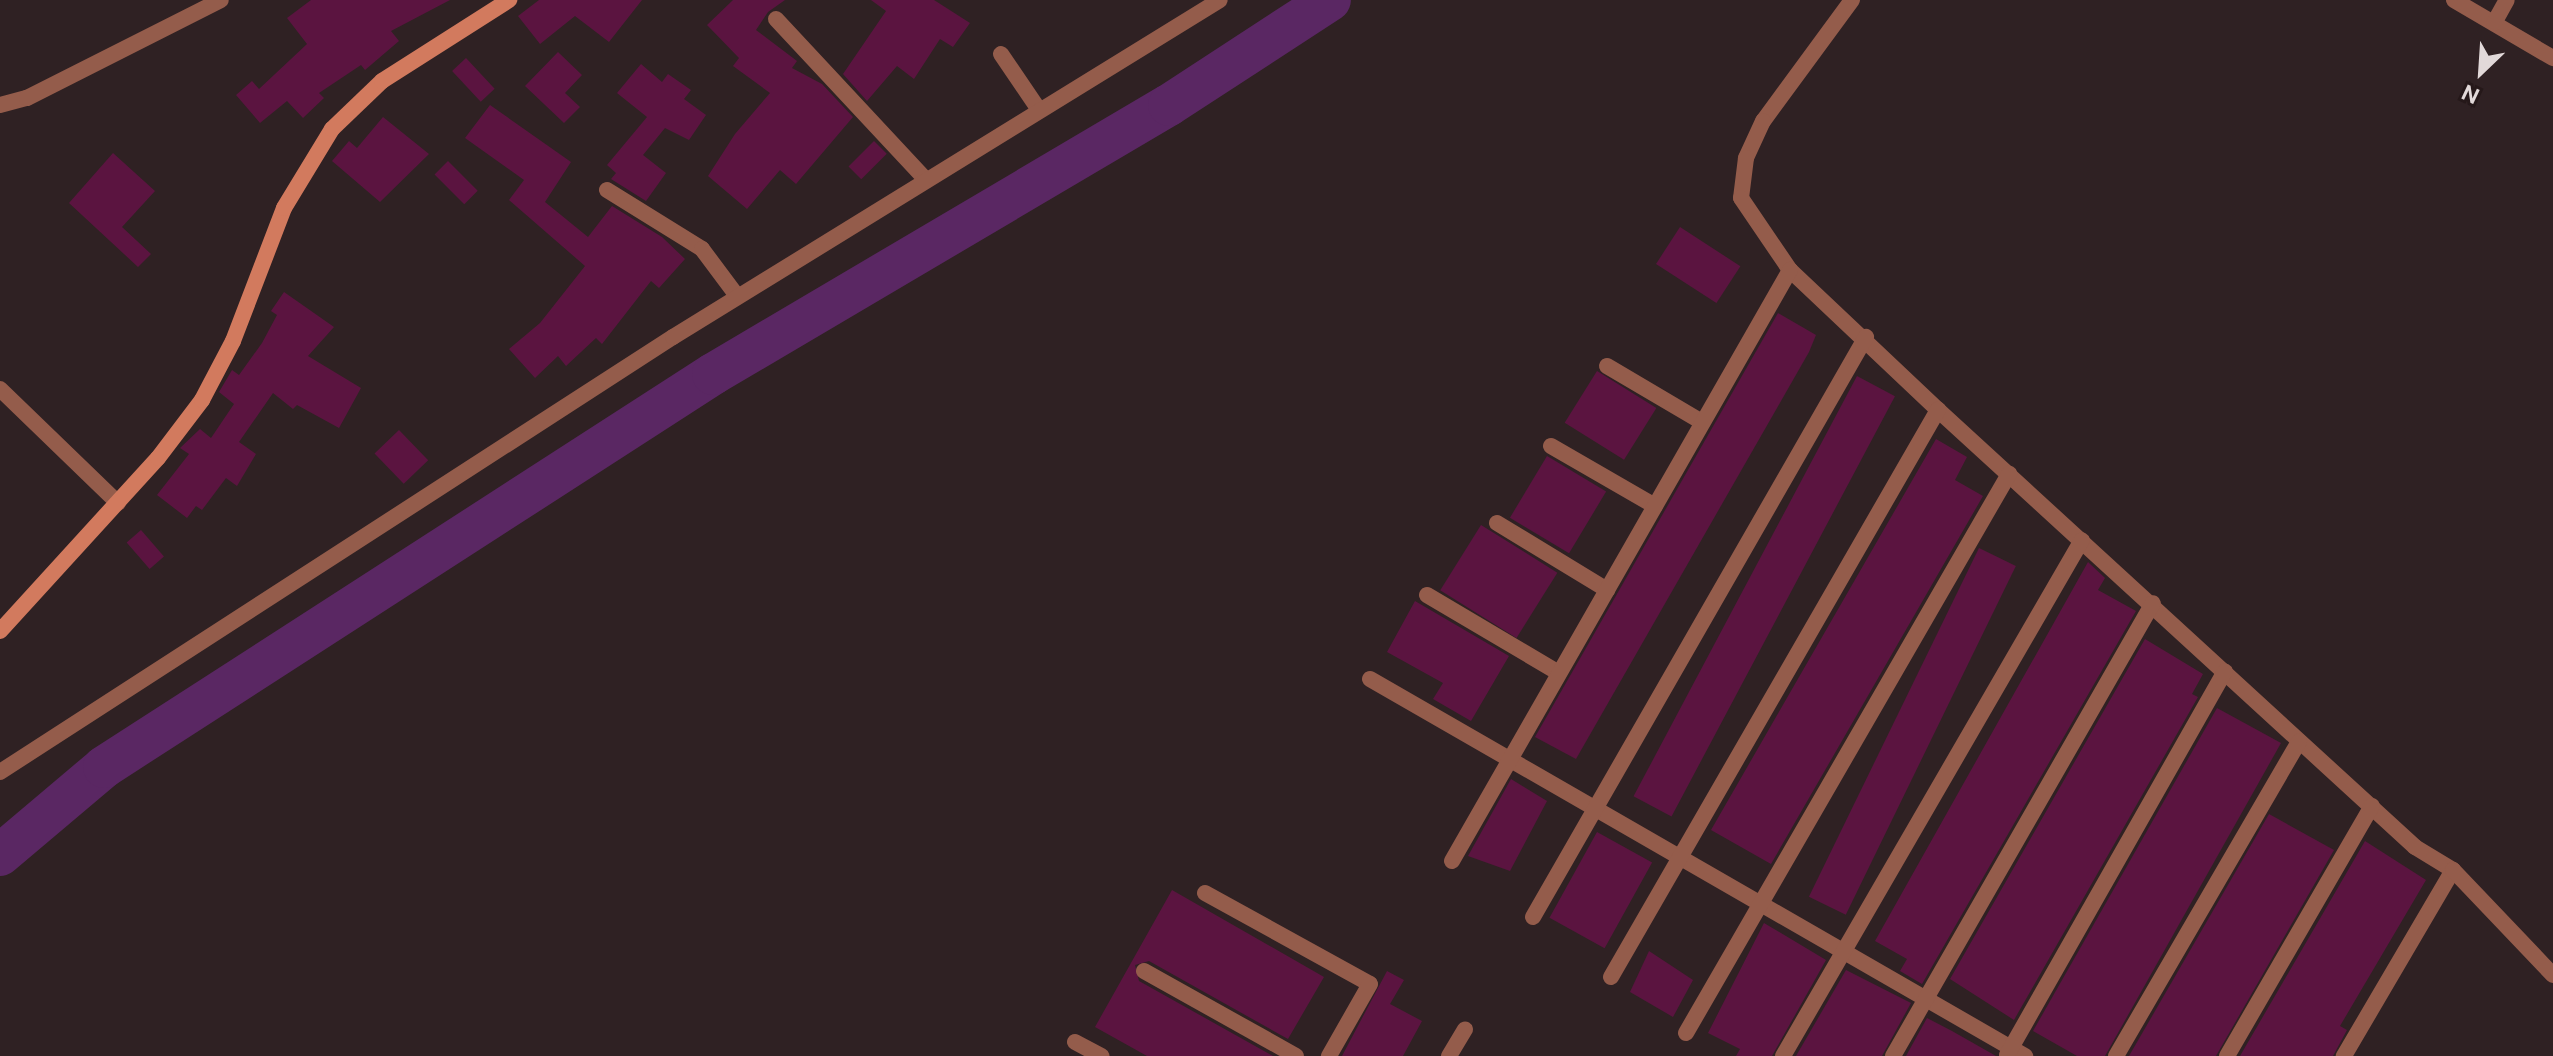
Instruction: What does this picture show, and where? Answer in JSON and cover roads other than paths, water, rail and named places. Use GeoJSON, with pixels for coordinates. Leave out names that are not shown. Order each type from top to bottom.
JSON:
{"type":"FeatureCollection","features":[{"type":"Feature","properties":{"kind":"main road"},"geometry":{"type":"LineString","coordinates":[[0,631],[118,503],[202,400],[233,341],[284,208],[332,129],[382,81],[509,0]]}},
{"type":"Feature","properties":{"kind":"street"},"geometry":{"type":"LineString","coordinates":[[0,105],[27,98],[221,0]]}},
{"type":"Feature","properties":{"kind":"street"},"geometry":{"type":"LineString","coordinates":[[0,772],[737,296],[1220,0]]}},
{"type":"Feature","properties":{"kind":"street"},"geometry":{"type":"LineString","coordinates":[[1852,0],[1797,68],[1746,158],[1741,198],[1790,270],[1866,337],[1938,410],[2153,603],[2415,847],[2453,870],[2553,975]]}},
{"type":"Feature","properties":{"kind":"street"},"geometry":{"type":"LineString","coordinates":[[2454,0],[2553,58]]}},
{"type":"Feature","properties":{"kind":"street"},"geometry":{"type":"LineString","coordinates":[[2494,23],[2507,0]]}},
{"type":"Feature","properties":{"kind":"street"},"geometry":{"type":"LineString","coordinates":[[776,19],[925,179]]}},
{"type":"Feature","properties":{"kind":"street"},"geometry":{"type":"LineString","coordinates":[[1001,54],[1039,110]]}},
{"type":"Feature","properties":{"kind":"street"},"geometry":{"type":"LineString","coordinates":[[607,190],[702,249],[737,296]]}},
{"type":"Feature","properties":{"kind":"street"},"geometry":{"type":"LineString","coordinates":[[1452,861],[1790,270]]}},
{"type":"Feature","properties":{"kind":"street"},"geometry":{"type":"LineString","coordinates":[[1533,917],[1866,337]]}},
{"type":"Feature","properties":{"kind":"street"},"geometry":{"type":"LineString","coordinates":[[1607,366],[1702,422]]}},
{"type":"Feature","properties":{"kind":"street"},"geometry":{"type":"LineString","coordinates":[[0,389],[118,503]]}},
{"type":"Feature","properties":{"kind":"street"},"geometry":{"type":"LineString","coordinates":[[1611,977],[1938,410]]}},
{"type":"Feature","properties":{"kind":"street"},"geometry":{"type":"LineString","coordinates":[[1551,446],[1655,506]]}},
{"type":"Feature","properties":{"kind":"street"},"geometry":{"type":"LineString","coordinates":[[1686,1033],[2009,474]]}},
{"type":"Feature","properties":{"kind":"street"},"geometry":{"type":"LineString","coordinates":[[1497,523],[1607,590]]}},
{"type":"Feature","properties":{"kind":"street"},"geometry":{"type":"LineString","coordinates":[[1783,1056],[2082,540]]}},
{"type":"Feature","properties":{"kind":"street"},"geometry":{"type":"LineString","coordinates":[[1427,595],[1559,673]]}},
{"type":"Feature","properties":{"kind":"street"},"geometry":{"type":"LineString","coordinates":[[1893,1056],[2153,603]]}},
{"type":"Feature","properties":{"kind":"street"},"geometry":{"type":"LineString","coordinates":[[1370,679],[1926,999],[2014,1053],[2225,672]]}},
{"type":"Feature","properties":{"kind":"street"},"geometry":{"type":"LineString","coordinates":[[2116,1056],[2299,741]]}},
{"type":"Feature","properties":{"kind":"street"},"geometry":{"type":"LineString","coordinates":[[2227,1056],[2372,806]]}},
{"type":"Feature","properties":{"kind":"street"},"geometry":{"type":"LineString","coordinates":[[2344,1056],[2453,870]]}},
{"type":"Feature","properties":{"kind":"street"},"geometry":{"type":"LineString","coordinates":[[1205,893],[1370,984],[1329,1056]]}},
{"type":"Feature","properties":{"kind":"street"},"geometry":{"type":"LineString","coordinates":[[1144,971],[1296,1056]]}},
{"type":"Feature","properties":{"kind":"street"},"geometry":{"type":"LineString","coordinates":[[1449,1056],[1465,1029]]}},
{"type":"Feature","properties":{"kind":"street"},"geometry":{"type":"LineString","coordinates":[[1075,1042],[1101,1056]]}},
{"type":"Feature","properties":{"kind":"waterway"},"geometry":{"type":"LineString","coordinates":[[0,855],[104,767],[713,374],[1169,105],[1330,0]]}}]}
